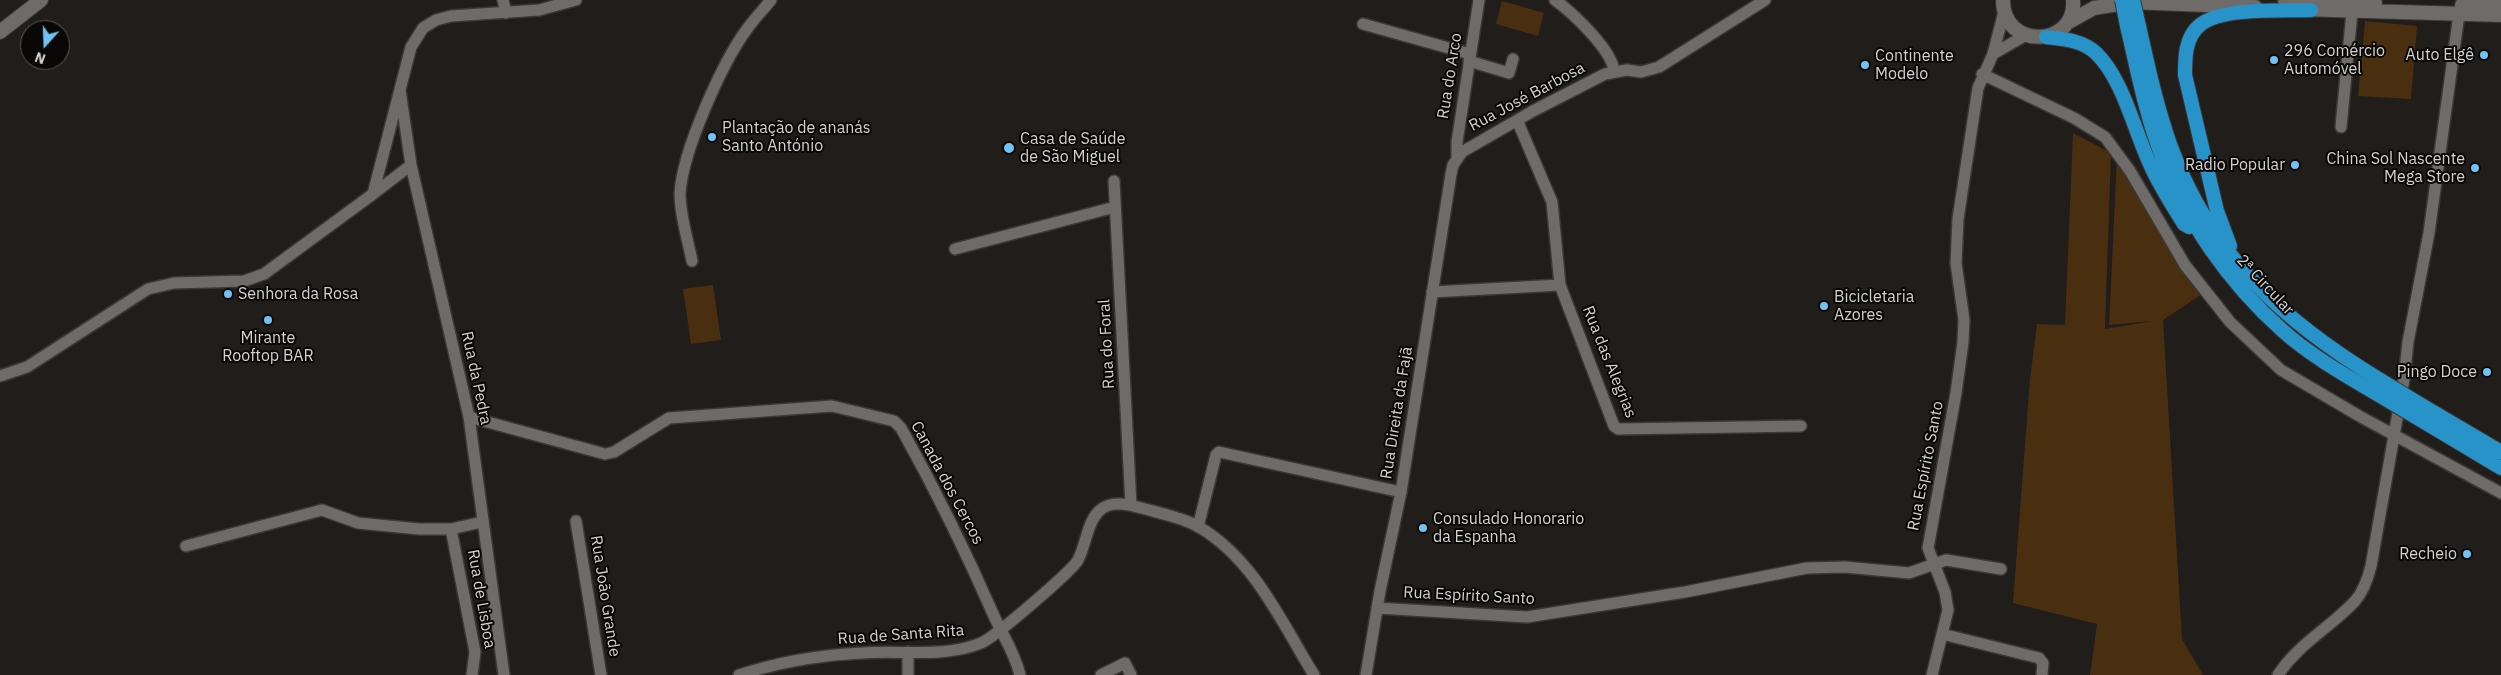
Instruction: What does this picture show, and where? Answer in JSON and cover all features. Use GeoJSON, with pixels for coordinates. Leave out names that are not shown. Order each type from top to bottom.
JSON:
{"type":"FeatureCollection","features":[{"type":"Feature","properties":{"kind":"highway"},"geometry":{"type":"LineString","coordinates":[[2122,0],[2133,26]]}},
{"type":"Feature","properties":{"kind":"highway"},"geometry":{"type":"LineString","coordinates":[[2133,0],[2133,26]]}},
{"type":"Feature","properties":{"kind":"highway"},"geometry":{"type":"LineString","coordinates":[[2235,261],[2217,211],[2185,75],[2186,54],[2190,40],[2201,24],[2219,15],[2310,10]]}},
{"type":"Feature","properties":{"kind":"highway","name":"2ª Circular"},"geometry":{"type":"LineString","coordinates":[[2133,26],[2160,151],[2178,194],[2202,236],[2230,276],[2284,331],[2312,353],[2380,388],[2418,403],[2501,452]]}},
{"type":"Feature","properties":{"kind":"highway","name":"2ª Circular"},"geometry":{"type":"LineString","coordinates":[[2133,26],[2172,148],[2194,197],[2212,229],[2235,261],[2262,292],[2292,320],[2414,416],[2501,468]]}},
{"type":"Feature","properties":{"kind":"highway"},"geometry":{"type":"LineString","coordinates":[[2046,36],[2078,43],[2090,49],[2101,60],[2113,77],[2162,189],[2184,224],[2202,236]]}},
{"type":"Feature","properties":{"kind":"main road"},"geometry":{"type":"LineString","coordinates":[[0,32],[41,0]]}},
{"type":"Feature","properties":{"kind":"main road"},"geometry":{"type":"LineString","coordinates":[[2067,23],[2072,14],[2073,0]]}},
{"type":"Feature","properties":{"kind":"main road"},"geometry":{"type":"LineString","coordinates":[[2285,0],[2501,5]]}},
{"type":"Feature","properties":{"kind":"main road"},"geometry":{"type":"LineString","coordinates":[[2004,6],[2012,26],[2026,35],[2046,36],[2054,34],[2067,23],[2094,8],[2112,3],[2155,2],[2352,12],[2501,15]]}},
{"type":"Feature","properties":{"kind":"street"},"geometry":{"type":"LineString","coordinates":[[504,0],[506,13]]}},
{"type":"Feature","properties":{"kind":"street"},"geometry":{"type":"LineString","coordinates":[[373,194],[410,47],[423,28],[436,20],[451,16],[539,10],[576,0]]}},
{"type":"Feature","properties":{"kind":"street"},"geometry":{"type":"LineString","coordinates":[[692,261],[680,200],[682,181],[692,141],[729,57],[747,29],[771,0]]}},
{"type":"Feature","properties":{"kind":"street","name":"Rua do Arco"},"geometry":{"type":"LineString","coordinates":[[1457,156],[1457,142],[1479,0]]}},
{"type":"Feature","properties":{"kind":"street"},"geometry":{"type":"LineString","coordinates":[[1563,2],[1610,57],[1614,72],[1642,72],[1672,61],[1765,0]]}},
{"type":"Feature","properties":{"kind":"street","name":"Rua Espírito Santo"},"geometry":{"type":"LineString","coordinates":[[1377,608],[1527,618],[1685,592],[1807,568],[1861,568],[1899,574],[1909,573],[1934,564],[1928,548],[1928,538],[1956,393],[1964,320],[1956,263],[1958,219],[1978,88],[1982,74],[1993,54],[2004,6]]}},
{"type":"Feature","properties":{"kind":"street"},"geometry":{"type":"LineString","coordinates":[[2341,127],[2352,12]]}},
{"type":"Feature","properties":{"kind":"street"},"geometry":{"type":"LineString","coordinates":[[2278,675],[2293,655],[2356,600],[2366,584],[2372,566],[2395,434],[2408,342],[2429,233],[2459,14]]}},
{"type":"Feature","properties":{"kind":"street"},"geometry":{"type":"LineString","coordinates":[[1363,24],[1509,73],[1512,59]]}},
{"type":"Feature","properties":{"kind":"street"},"geometry":{"type":"LineString","coordinates":[[1993,54],[2026,35]]}},
{"type":"Feature","properties":{"kind":"street","name":"Rua José Barbosa"},"geometry":{"type":"LineString","coordinates":[[1457,156],[1469,147],[1517,120],[1597,78],[1614,72]]}},
{"type":"Feature","properties":{"kind":"street"},"geometry":{"type":"LineString","coordinates":[[1982,74],[2074,118],[2104,138],[2130,171],[2185,265],[2230,322],[2281,370],[2501,493]]}},
{"type":"Feature","properties":{"kind":"street","name":"Rua da Pedra"},"geometry":{"type":"LineString","coordinates":[[400,90],[411,165],[469,417],[504,675]]}},
{"type":"Feature","properties":{"kind":"street"},"geometry":{"type":"LineString","coordinates":[[1432,292],[1560,285],[1552,202],[1517,120]]}},
{"type":"Feature","properties":{"kind":"street","name":"Rua Direita da Fajã"},"geometry":{"type":"LineString","coordinates":[[1366,675],[1377,608],[1401,492],[1450,174],[1457,156]]}},
{"type":"Feature","properties":{"kind":"street"},"geometry":{"type":"LineString","coordinates":[[0,376],[27,367],[148,289],[174,283],[244,281],[264,274],[411,165]]}},
{"type":"Feature","properties":{"kind":"street","name":"Rua do Foral"},"geometry":{"type":"LineString","coordinates":[[1114,180],[1131,505]]}},
{"type":"Feature","properties":{"kind":"street"},"geometry":{"type":"LineString","coordinates":[[955,249],[1115,207]]}},
{"type":"Feature","properties":{"kind":"street","name":"Rua das Alegrias"},"geometry":{"type":"LineString","coordinates":[[1560,285],[1614,426],[1618,430],[1801,426]]}},
{"type":"Feature","properties":{"kind":"street","name":"Canada dos Cercos"},"geometry":{"type":"LineString","coordinates":[[469,417],[604,454],[614,452],[669,418],[832,406],[894,421],[901,428],[949,517],[1001,631],[1014,655],[1020,675]]}},
{"type":"Feature","properties":{"kind":"street"},"geometry":{"type":"LineString","coordinates":[[1198,527],[1216,455],[1219,452],[1401,492]]}},
{"type":"Feature","properties":{"kind":"street","name":"Rua de Santa Rita"},"geometry":{"type":"LineString","coordinates":[[739,675],[772,664],[811,657],[862,653],[964,650],[984,642],[1001,631],[1023,609],[1070,570],[1079,559],[1094,517],[1100,510],[1114,504],[1131,505]]}},
{"type":"Feature","properties":{"kind":"street"},"geometry":{"type":"LineString","coordinates":[[1131,505],[1198,527],[1241,561],[1260,586],[1314,675]]}},
{"type":"Feature","properties":{"kind":"street"},"geometry":{"type":"LineString","coordinates":[[186,546],[322,510],[366,524],[419,529],[451,529],[482,522]]}},
{"type":"Feature","properties":{"kind":"street","name":"Rua João Grande"},"geometry":{"type":"LineString","coordinates":[[576,522],[601,675]]}},
{"type":"Feature","properties":{"kind":"street","name":"Rua de Lisboa"},"geometry":{"type":"LineString","coordinates":[[451,529],[475,652],[472,675]]}},
{"type":"Feature","properties":{"kind":"street"},"geometry":{"type":"LineString","coordinates":[[1932,675],[1948,610],[1945,592],[1934,564],[1946,560],[2001,569]]}},
{"type":"Feature","properties":{"kind":"street"},"geometry":{"type":"LineString","coordinates":[[1942,634],[2035,656],[2043,663],[2042,675]]}},
{"type":"Feature","properties":{"kind":"street"},"geometry":{"type":"LineString","coordinates":[[908,652],[908,675]]}},
{"type":"Feature","properties":{"kind":"street"},"geometry":{"type":"LineString","coordinates":[[1102,675],[1125,662],[1130,675]]}},
{"type":"Feature","properties":{"kind":"shaded area"},"geometry":{"type":"Polygon","coordinates":[[[1502,1],[1544,13],[1538,36],[1496,24],[1502,1]]]}},
{"type":"Feature","properties":{"kind":"shaded area"},"geometry":{"type":"Polygon","coordinates":[[[2365,21],[2417,26],[2411,99],[2358,96],[2365,21]]]}},
{"type":"Feature","properties":{"kind":"shaded area"},"geometry":{"type":"Polygon","coordinates":[[[2073,133],[2111,153],[2105,329],[2152,321],[2109,325],[2117,157],[2202,294],[2163,320],[2182,639],[2203,675],[2090,675],[2097,624],[2013,603],[2030,379],[2037,324],[2065,325],[2073,133]]]}},
{"type":"Feature","properties":{"kind":"shaded area"},"geometry":{"type":"Polygon","coordinates":[[[713,285],[721,340],[691,344],[683,289],[713,285]]]}},
{"type":"Feature","properties":{"kind":"place","name":"Auto Elgê"},"geometry":{"type":"Point","coordinates":[2484,55]}},
{"type":"Feature","properties":{"kind":"place","name":"296 Comércio Automóvel"},"geometry":{"type":"Point","coordinates":[2274,60]}},
{"type":"Feature","properties":{"kind":"place","name":"Continente Modelo"},"geometry":{"type":"Point","coordinates":[1865,65]}},
{"type":"Feature","properties":{"kind":"place","name":"Plantação de ananás Santo António"},"geometry":{"type":"Point","coordinates":[712,137]}},
{"type":"Feature","properties":{"kind":"place","name":"Casa de Saúde de São Miguel"},"geometry":{"type":"Point","coordinates":[1009,148]}},
{"type":"Feature","properties":{"kind":"place","name":"Radio Popular"},"geometry":{"type":"Point","coordinates":[2295,165]}},
{"type":"Feature","properties":{"kind":"place","name":"China Sol Nascente Mega Store"},"geometry":{"type":"Point","coordinates":[2475,168]}},
{"type":"Feature","properties":{"kind":"place","name":"Senhora da Rosa"},"geometry":{"type":"Point","coordinates":[228,294]}},
{"type":"Feature","properties":{"kind":"place","name":"Bicicletaria Azores"},"geometry":{"type":"Point","coordinates":[1824,306]}},
{"type":"Feature","properties":{"kind":"place","name":"Mirante Rooftop BAR"},"geometry":{"type":"Point","coordinates":[268,320]}},
{"type":"Feature","properties":{"kind":"place","name":"Pingo Doce"},"geometry":{"type":"Point","coordinates":[2487,372]}},
{"type":"Feature","properties":{"kind":"place","name":"Consulado Honorario da Espanha"},"geometry":{"type":"Point","coordinates":[1423,528]}},
{"type":"Feature","properties":{"kind":"place","name":"Recheio"},"geometry":{"type":"Point","coordinates":[2467,554]}}]}
